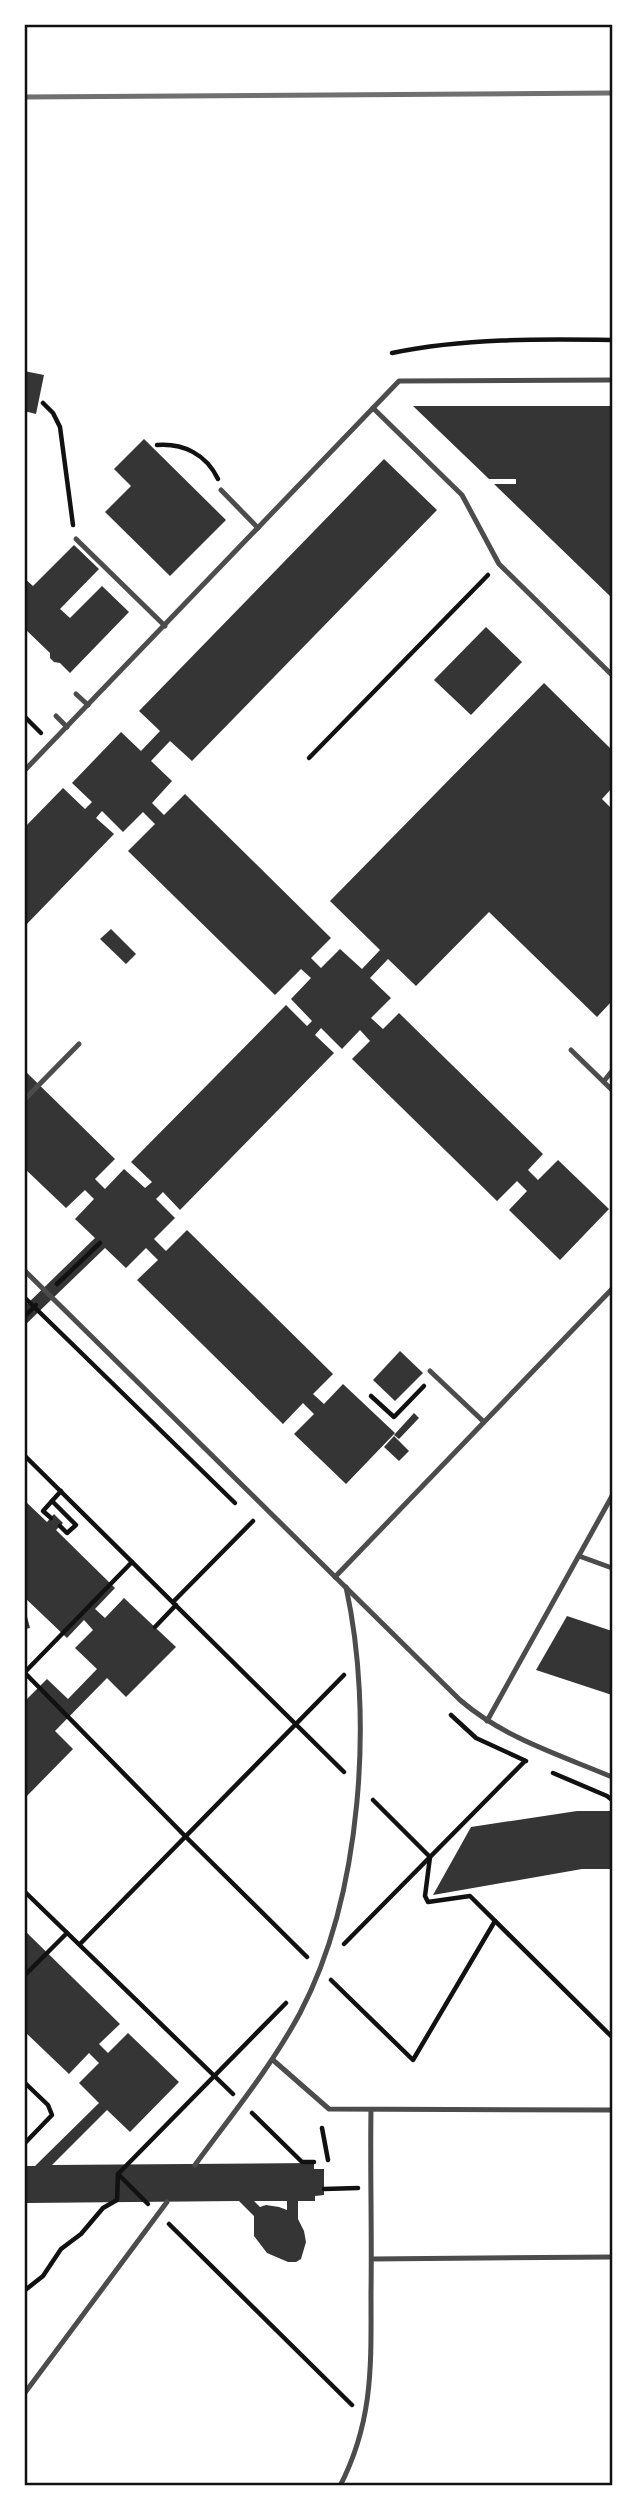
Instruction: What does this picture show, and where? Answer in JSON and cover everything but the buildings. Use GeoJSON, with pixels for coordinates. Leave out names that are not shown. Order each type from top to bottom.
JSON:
{"type":"FeatureCollection","features":[{"type":"Feature","properties":{"kind":"lane"},"geometry":{"type":"LineString","coordinates":[[24,771],[400,381],[612,380]]}},
{"type":"Feature","properties":{"kind":"lane"},"geometry":{"type":"LineString","coordinates":[[373,408],[462,495],[499,564],[612,675]]}},
{"type":"Feature","properties":{"kind":"lane"},"geometry":{"type":"LineString","coordinates":[[221,490],[258,528]]}},
{"type":"Feature","properties":{"kind":"lane"},"geometry":{"type":"LineString","coordinates":[[76,538],[165,626]]}},
{"type":"Feature","properties":{"kind":"lane"},"geometry":{"type":"LineString","coordinates":[[76,694],[88,705]]}},
{"type":"Feature","properties":{"kind":"lane"},"geometry":{"type":"LineString","coordinates":[[56,716],[67,727]]}},
{"type":"Feature","properties":{"kind":"lane"},"geometry":{"type":"LineString","coordinates":[[24,1100],[79,1044]]}},
{"type":"Feature","properties":{"kind":"lane"},"geometry":{"type":"LineString","coordinates":[[571,1050],[612,1090]]}},
{"type":"Feature","properties":{"kind":"lane"},"geometry":{"type":"LineString","coordinates":[[604,1081],[612,1071]]}},
{"type":"Feature","properties":{"kind":"lane"},"geometry":{"type":"LineString","coordinates":[[24,1270],[460,1700],[505,1732],[612,1777]]}},
{"type":"Feature","properties":{"kind":"lane"},"geometry":{"type":"LineString","coordinates":[[335,1577],[612,1289]]}},
{"type":"Feature","properties":{"kind":"lane"},"geometry":{"type":"LineString","coordinates":[[432,1374],[484,1422]]}},
{"type":"Feature","properties":{"kind":"lane"},"geometry":{"type":"LineString","coordinates":[[487,1721],[612,1496]]}},
{"type":"Feature","properties":{"kind":"lane"},"geometry":{"type":"LineString","coordinates":[[579,1556],[612,1568]]}},
{"type":"Feature","properties":{"kind":"lane"},"geometry":{"type":"LineString","coordinates":[[195,2165],[273,2060],[301,2011],[329,1945],[343,1888],[358,1785],[360,1734],[356,1663],[352,1618],[345,1587]]}},
{"type":"Feature","properties":{"kind":"lane"},"geometry":{"type":"LineString","coordinates":[[273,2060],[329,2109],[612,2110]]}},
{"type":"Feature","properties":{"kind":"lane"},"geometry":{"type":"LineString","coordinates":[[340,2486],[352,2463],[366,2417],[370,2375],[371,2110]]}},
{"type":"Feature","properties":{"kind":"lane"},"geometry":{"type":"LineString","coordinates":[[24,2394],[167,2202]]}},
{"type":"Feature","properties":{"kind":"lane"},"geometry":{"type":"LineString","coordinates":[[372,2259],[612,2257]]}},
{"type":"Feature","properties":{"kind":"path"},"geometry":{"type":"LineString","coordinates":[[392,353],[430,345],[540,339],[612,340]]}},
{"type":"Feature","properties":{"kind":"path"},"geometry":{"type":"LineString","coordinates":[[43,403],[60,427],[76,538]]}},
{"type":"Feature","properties":{"kind":"path"},"geometry":{"type":"LineString","coordinates":[[157,445],[185,447],[209,465],[221,490]]}},
{"type":"Feature","properties":{"kind":"path"},"geometry":{"type":"LineString","coordinates":[[309,758],[499,564]]}},
{"type":"Feature","properties":{"kind":"path"},"geometry":{"type":"LineString","coordinates":[[24,716],[52,743]]}},
{"type":"Feature","properties":{"kind":"path"},"geometry":{"type":"LineString","coordinates":[[24,1317],[100,1243]]}},
{"type":"Feature","properties":{"kind":"path"},"geometry":{"type":"LineString","coordinates":[[371,1396],[394,1417],[432,1374]]}},
{"type":"Feature","properties":{"kind":"path"},"geometry":{"type":"LineString","coordinates":[[139,1422],[145,1415]]}},
{"type":"Feature","properties":{"kind":"path"},"geometry":{"type":"LineString","coordinates":[[24,1455],[430,1857],[425,1896],[428,1902],[470,1896],[612,2037]]}},
{"type":"Feature","properties":{"kind":"path"},"geometry":{"type":"LineString","coordinates":[[51,1518],[43,1511],[61,1491]]}},
{"type":"Feature","properties":{"kind":"path"},"geometry":{"type":"LineString","coordinates":[[66,1496],[71,1491]]}},
{"type":"Feature","properties":{"kind":"path"},"geometry":{"type":"LineString","coordinates":[[52,1501],[76,1525],[67,1533],[60,1526]]}},
{"type":"Feature","properties":{"kind":"path"},"geometry":{"type":"LineString","coordinates":[[155,1627],[253,1521]]}},
{"type":"Feature","properties":{"kind":"path"},"geometry":{"type":"LineString","coordinates":[[132,1562],[25,1672],[186,1837],[413,2060],[495,1921]]}},
{"type":"Feature","properties":{"kind":"path"},"geometry":{"type":"LineString","coordinates":[[80,1944],[356,1663]]}},
{"type":"Feature","properties":{"kind":"path"},"geometry":{"type":"LineString","coordinates":[[24,1891],[302,2162],[314,2162]]}},
{"type":"Feature","properties":{"kind":"path"},"geometry":{"type":"LineString","coordinates":[[24,1976],[67,1933]]}},
{"type":"Feature","properties":{"kind":"path"},"geometry":{"type":"LineString","coordinates":[[24,2082],[48,2105],[52,2116],[24,2144]]}},
{"type":"Feature","properties":{"kind":"path"},"geometry":{"type":"LineString","coordinates":[[323,2128],[328,2160]]}},
{"type":"Feature","properties":{"kind":"path"},"geometry":{"type":"LineString","coordinates":[[24,2291],[43,2276],[61,2249],[81,2234],[103,2208],[117,2200],[118,2174],[366,2417]]}},
{"type":"Feature","properties":{"kind":"railway"},"geometry":{"type":"LineString","coordinates":[[24,97],[612,93]]}}]}
